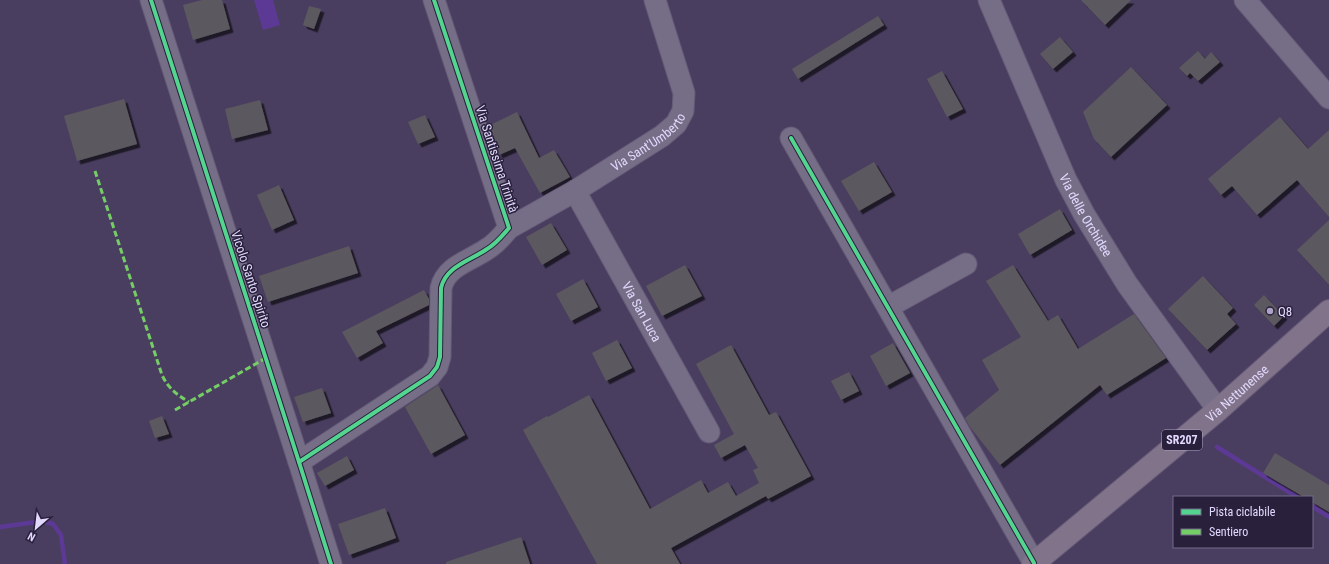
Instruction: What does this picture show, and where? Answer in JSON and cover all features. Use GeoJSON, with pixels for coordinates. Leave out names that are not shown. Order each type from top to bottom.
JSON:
{"type":"FeatureCollection","features":[{"type":"Feature","properties":{"kind":"main road","name":"Via Nettunense"},"geometry":{"type":"LineString","coordinates":[[1033,563],[1218,410],[1329,311]]}},
{"type":"Feature","properties":{"kind":"street","name":"Vicolo Santo Spirito"},"geometry":{"type":"LineString","coordinates":[[151,0],[299,462],[330,564]]}},
{"type":"Feature","properties":{"kind":"street","name":"Via Santissima Trinità"},"geometry":{"type":"LineString","coordinates":[[299,462],[430,376],[437,367],[440,357],[441,288],[445,277],[452,270],[490,248],[509,228],[434,0]]}},
{"type":"Feature","properties":{"kind":"street","name":"Via Sant'Umberto"},"geometry":{"type":"LineString","coordinates":[[509,228],[575,192],[667,133],[676,124],[681,116],[684,106],[684,93],[655,0]]}},
{"type":"Feature","properties":{"kind":"street","name":"Via delle Orchidee"},"geometry":{"type":"LineString","coordinates":[[989,0],[1063,173],[1084,214],[1123,278],[1218,410]]}},
{"type":"Feature","properties":{"kind":"street"},"geometry":{"type":"LineString","coordinates":[[1244,0],[1328,96]]}},
{"type":"Feature","properties":{"kind":"street"},"geometry":{"type":"LineString","coordinates":[[791,138],[1033,563]]}},
{"type":"Feature","properties":{"kind":"street","name":"Via San Luca"},"geometry":{"type":"LineString","coordinates":[[575,192],[710,432]]}},
{"type":"Feature","properties":{"kind":"street"},"geometry":{"type":"LineString","coordinates":[[888,307],[966,264]]}},
{"type":"Feature","properties":{"kind":"shaded area"},"geometry":{"type":"Polygon","coordinates":[[[254,0],[273,0],[280,25],[263,30],[254,0]]]}},
{"type":"Feature","properties":{"kind":"building"},"geometry":{"type":"Polygon","coordinates":[[[202,0],[222,0],[230,29],[193,40],[183,5],[202,0]]]}},
{"type":"Feature","properties":{"kind":"building"},"geometry":{"type":"Polygon","coordinates":[[[1081,0],[1131,0],[1105,25],[1081,0]]]}},
{"type":"Feature","properties":{"kind":"building"},"geometry":{"type":"Polygon","coordinates":[[[309,6],[321,9],[314,29],[303,25],[309,6]]]}},
{"type":"Feature","properties":{"kind":"building"},"geometry":{"type":"Polygon","coordinates":[[[878,16],[884,25],[798,79],[792,69],[878,16]]]}},
{"type":"Feature","properties":{"kind":"building"},"geometry":{"type":"Polygon","coordinates":[[[1060,37],[1073,52],[1053,69],[1040,54],[1060,37]]]}},
{"type":"Feature","properties":{"kind":"building"},"geometry":{"type":"Polygon","coordinates":[[[1198,51],[1205,59],[1211,52],[1220,62],[1198,81],[1190,73],[1187,76],[1179,68],[1198,51]]]}},
{"type":"Feature","properties":{"kind":"building"},"geometry":{"type":"Polygon","coordinates":[[[1131,67],[1167,105],[1111,157],[1094,139],[1083,112],[1131,67]]]}},
{"type":"Feature","properties":{"kind":"building"},"geometry":{"type":"Polygon","coordinates":[[[942,71],[963,109],[947,117],[927,79],[942,71]]]}},
{"type":"Feature","properties":{"kind":"building"},"geometry":{"type":"Polygon","coordinates":[[[124,99],[137,144],[77,161],[64,116],[124,99]]]}},
{"type":"Feature","properties":{"kind":"building"},"geometry":{"type":"Polygon","coordinates":[[[260,100],[268,130],[232,139],[225,109],[260,100]]]}},
{"type":"Feature","properties":{"kind":"building"},"geometry":{"type":"Polygon","coordinates":[[[517,112],[539,158],[554,150],[570,177],[540,193],[515,148],[499,155],[488,126],[517,112]]]}},
{"type":"Feature","properties":{"kind":"building"},"geometry":{"type":"Polygon","coordinates":[[[425,115],[435,137],[418,144],[408,122],[425,115]]]}},
{"type":"Feature","properties":{"kind":"building"},"geometry":{"type":"Polygon","coordinates":[[[1280,117],[1308,149],[1329,130],[1329,217],[1297,180],[1257,215],[1232,186],[1221,195],[1208,179],[1280,117]]]}},
{"type":"Feature","properties":{"kind":"building"},"geometry":{"type":"Polygon","coordinates":[[[874,162],[892,192],[859,211],[841,181],[874,162]]]}},
{"type":"Feature","properties":{"kind":"building"},"geometry":{"type":"Polygon","coordinates":[[[279,185],[294,220],[272,230],[257,195],[279,185]]]}},
{"type":"Feature","properties":{"kind":"building"},"geometry":{"type":"Polygon","coordinates":[[[1060,209],[1072,230],[1030,255],[1018,234],[1060,209]]]}},
{"type":"Feature","properties":{"kind":"building"},"geometry":{"type":"Polygon","coordinates":[[[1329,220],[1329,285],[1297,250],[1329,220]]]}},
{"type":"Feature","properties":{"kind":"building"},"geometry":{"type":"Polygon","coordinates":[[[551,223],[567,250],[542,265],[526,237],[551,223]]]}},
{"type":"Feature","properties":{"kind":"building"},"geometry":{"type":"Polygon","coordinates":[[[349,246],[358,273],[268,302],[259,276],[349,246]]]}},
{"type":"Feature","properties":{"kind":"building"},"geometry":{"type":"Polygon","coordinates":[[[685,265],[702,296],[662,316],[646,286],[685,265]]]}},
{"type":"Feature","properties":{"kind":"building"},"geometry":{"type":"Polygon","coordinates":[[[1013,265],[1048,321],[1058,315],[1078,349],[1134,314],[1166,358],[1107,395],[1100,385],[1000,465],[970,427],[965,418],[999,390],[982,360],[1021,337],[986,281],[1013,265]]]}},
{"type":"Feature","properties":{"kind":"building"},"geometry":{"type":"Polygon","coordinates":[[[1203,276],[1233,308],[1227,314],[1236,324],[1207,350],[1168,309],[1203,276]]]}},
{"type":"Feature","properties":{"kind":"building"},"geometry":{"type":"Polygon","coordinates":[[[583,279],[598,307],[571,321],[556,294],[583,279]]]}},
{"type":"Feature","properties":{"kind":"building"},"geometry":{"type":"Polygon","coordinates":[[[424,290],[429,299],[429,305],[376,331],[383,343],[357,358],[342,332],[424,290]]]}},
{"type":"Feature","properties":{"kind":"building"},"geometry":{"type":"Polygon","coordinates":[[[1264,295],[1284,316],[1274,326],[1254,305],[1264,295]]]}},
{"type":"Feature","properties":{"kind":"building"},"geometry":{"type":"Polygon","coordinates":[[[617,340],[632,368],[606,381],[592,353],[617,340]]]}},
{"type":"Feature","properties":{"kind":"building"},"geometry":{"type":"Polygon","coordinates":[[[893,343],[910,373],[886,386],[870,356],[893,343]]]}},
{"type":"Feature","properties":{"kind":"building"},"geometry":{"type":"Polygon","coordinates":[[[731,345],[769,415],[776,412],[811,476],[768,499],[766,496],[671,548],[680,564],[597,564],[523,430],[589,395],[650,509],[701,480],[708,493],[728,482],[736,496],[759,483],[753,470],[758,468],[745,445],[721,458],[714,445],[734,434],[696,364],[731,345]]]}},
{"type":"Feature","properties":{"kind":"building"},"geometry":{"type":"Polygon","coordinates":[[[849,372],[859,391],[841,400],[831,381],[849,372]]]}},
{"type":"Feature","properties":{"kind":"building"},"geometry":{"type":"Polygon","coordinates":[[[438,385],[465,435],[431,454],[405,407],[438,385]]]}},
{"type":"Feature","properties":{"kind":"building"},"geometry":{"type":"Polygon","coordinates":[[[322,388],[331,413],[303,422],[294,397],[322,388]]]}},
{"type":"Feature","properties":{"kind":"building"},"geometry":{"type":"Polygon","coordinates":[[[162,416],[169,434],[155,438],[149,421],[162,416]]]}},
{"type":"Feature","properties":{"kind":"building"},"geometry":{"type":"Polygon","coordinates":[[[1275,453],[1329,485],[1329,512],[1313,503],[1313,496],[1302,496],[1263,473],[1275,453]]]}},
{"type":"Feature","properties":{"kind":"building"},"geometry":{"type":"Polygon","coordinates":[[[347,456],[354,470],[325,486],[317,473],[347,456]]]}},
{"type":"Feature","properties":{"kind":"building"},"geometry":{"type":"Polygon","coordinates":[[[385,508],[396,538],[349,555],[338,524],[385,508]]]}},
{"type":"Feature","properties":{"kind":"building"},"geometry":{"type":"Polygon","coordinates":[[[521,537],[530,564],[446,564],[446,562],[521,537]]]}},
{"type":"Feature","properties":{"kind":"waterway"},"geometry":{"type":"LineString","coordinates":[[1217,447],[1295,496]]}},
{"type":"Feature","properties":{"kind":"waterway"},"geometry":{"type":"LineString","coordinates":[[1313,507],[1329,517]]}},
{"type":"Feature","properties":{"kind":"waterway"},"geometry":{"type":"LineString","coordinates":[[0,527],[43,521],[53,524],[61,535],[65,564]]}},
{"type":"Feature","properties":{"kind":"marked path"},"geometry":{"type":"LineString","coordinates":[[95,171],[162,375],[173,391],[189,402]]}},
{"type":"Feature","properties":{"kind":"marked path"},"geometry":{"type":"LineString","coordinates":[[175,410],[266,358]]}},
{"type":"Feature","properties":{"kind":"cycle path"},"geometry":{"type":"LineString","coordinates":[[151,0],[331,564]]}},
{"type":"Feature","properties":{"kind":"cycle path"},"geometry":{"type":"LineString","coordinates":[[299,462],[430,376],[437,367],[440,357],[441,288],[444,280],[453,269],[493,245],[509,228],[434,0]]}},
{"type":"Feature","properties":{"kind":"cycle path"},"geometry":{"type":"LineString","coordinates":[[791,138],[1034,563]]}},
{"type":"Feature","properties":{"kind":"place","name":"Q8"},"geometry":{"type":"Point","coordinates":[1270,311]}}]}
